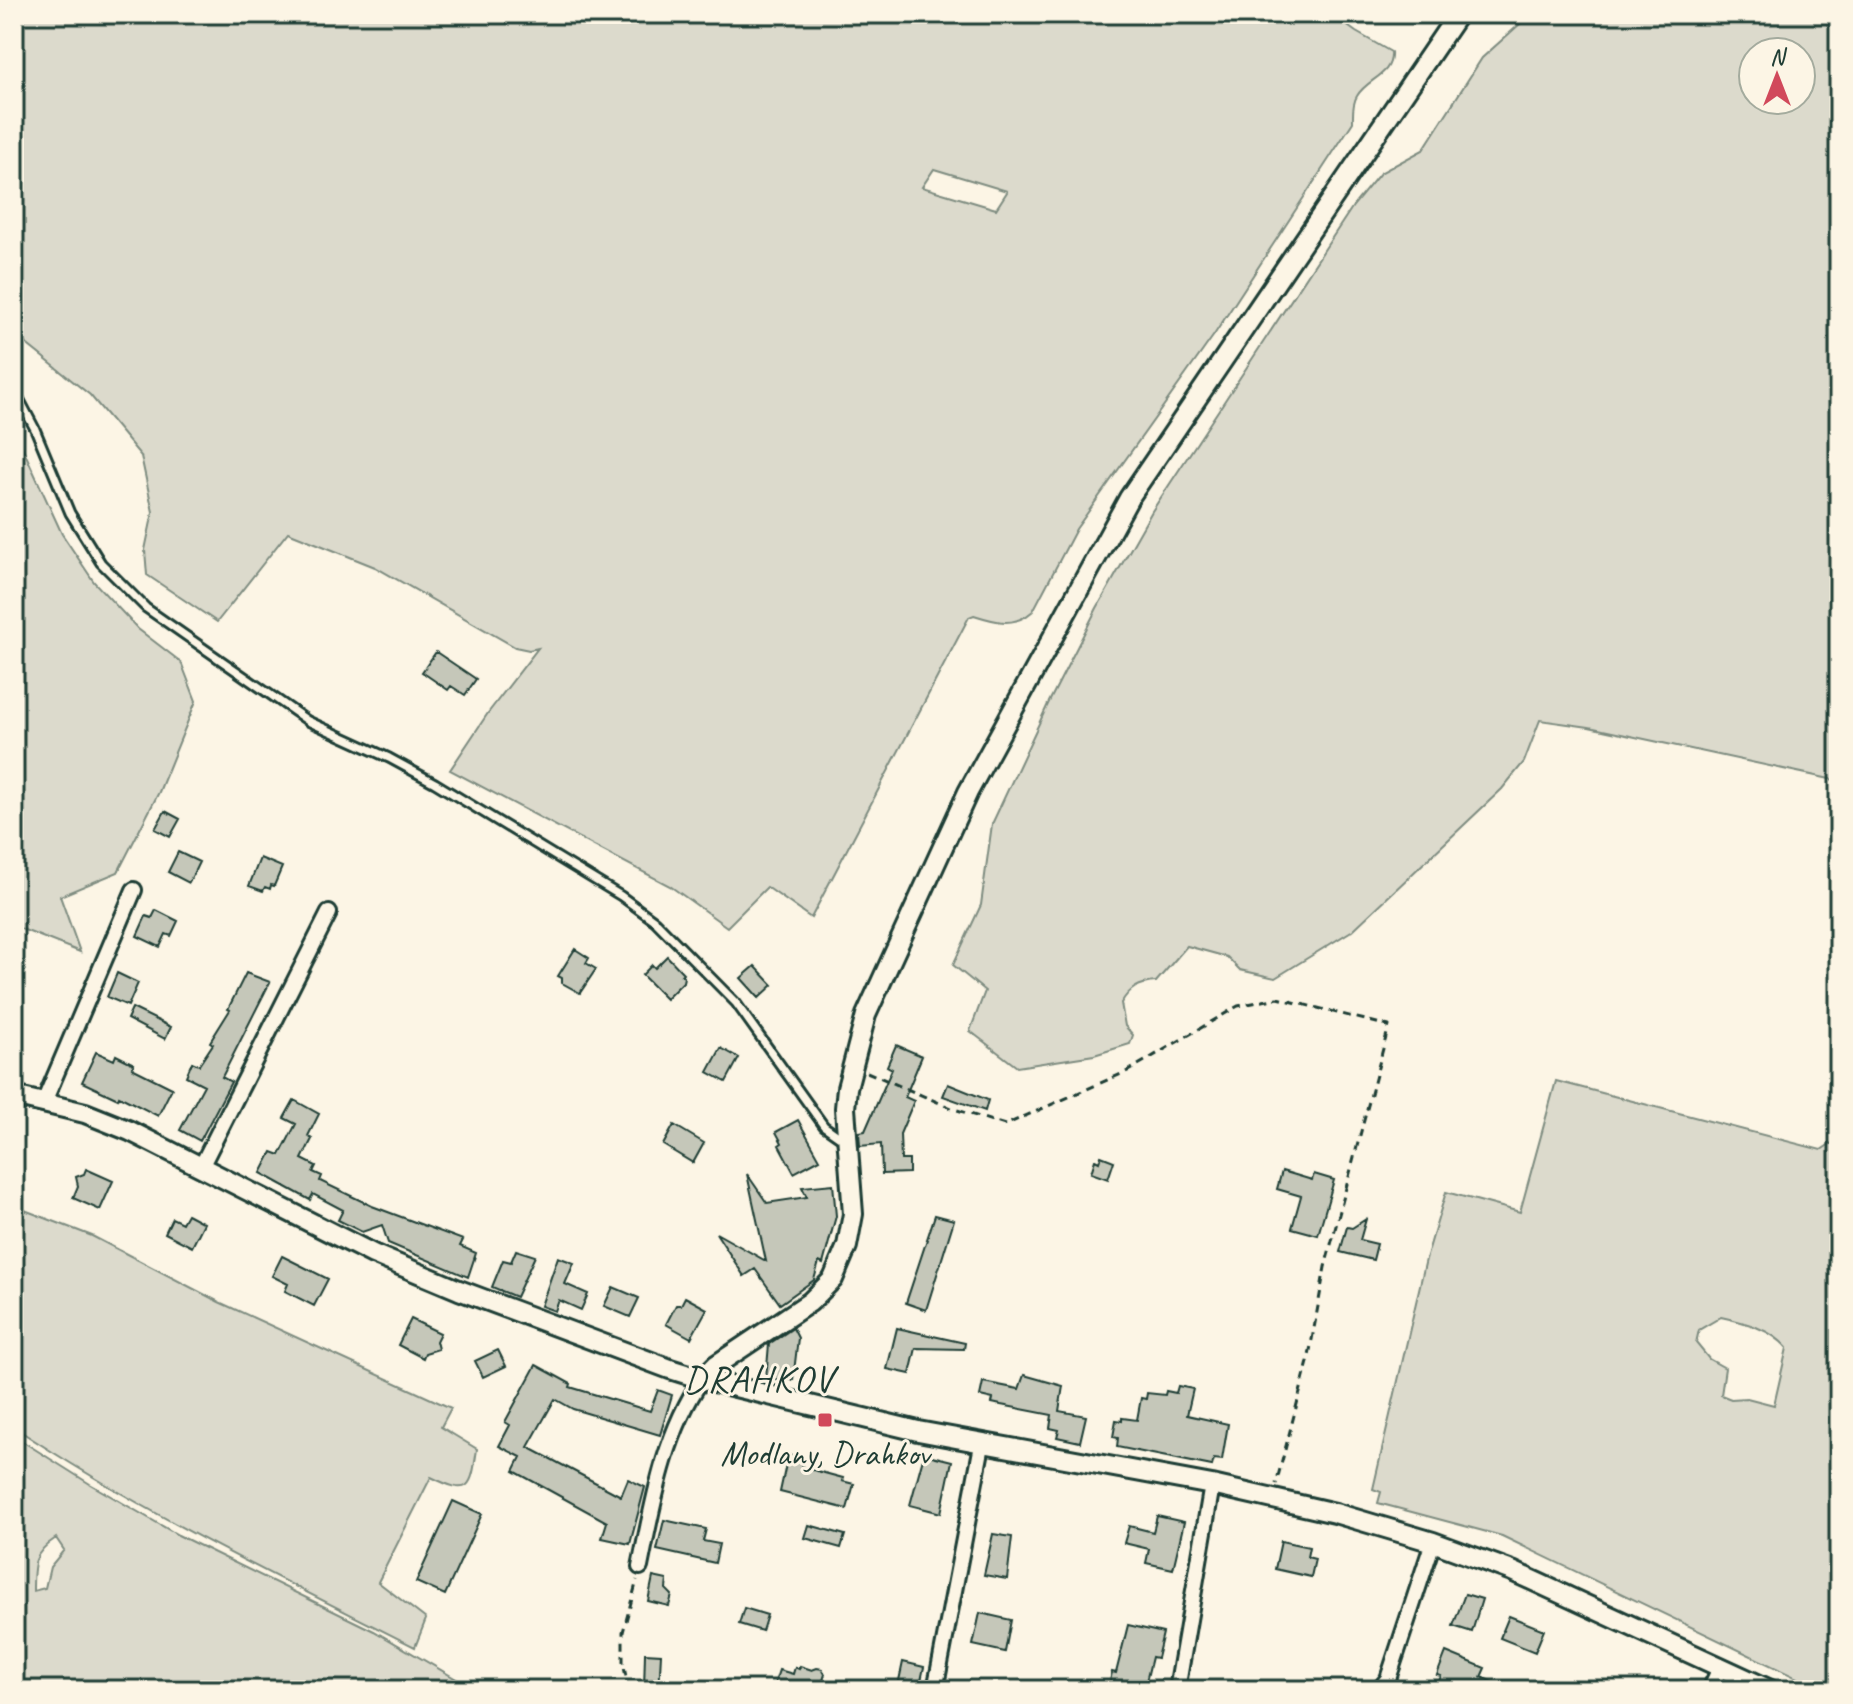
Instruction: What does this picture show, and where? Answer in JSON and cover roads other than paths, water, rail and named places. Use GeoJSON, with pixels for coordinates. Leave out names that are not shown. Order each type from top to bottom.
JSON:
{"type":"FeatureCollection","features":[{"type":"Feature","properties":{"kind":"street"},"geometry":{"type":"LineString","coordinates":[[640,1567],[653,1501],[671,1442],[689,1398],[716,1365],[810,1302],[833,1279],[847,1246],[853,1214],[846,1142],[846,1098],[853,1066],[866,1015],[948,833],[1129,498],[1458,14]]}},
{"type":"Feature","properties":{"kind":"street"},"geometry":{"type":"LineString","coordinates":[[44,1102],[134,890]]}},
{"type":"Feature","properties":{"kind":"street"},"geometry":{"type":"LineString","coordinates":[[201,1167],[329,913]]}},
{"type":"Feature","properties":{"kind":"street"},"geometry":{"type":"LineString","coordinates":[[14,1096],[85,1113],[130,1131],[373,1254],[459,1290],[702,1379],[982,1445],[1273,1498],[1433,1542],[1512,1571],[1770,1690]]}},
{"type":"Feature","properties":{"kind":"street"},"geometry":{"type":"LineString","coordinates":[[935,1690],[982,1445]]}},
{"type":"Feature","properties":{"kind":"street"},"geometry":{"type":"LineString","coordinates":[[1177,1690],[1212,1485]]}},
{"type":"Feature","properties":{"kind":"street"},"geometry":{"type":"LineString","coordinates":[[1379,1690],[1388,1679],[1433,1542]]}},
{"type":"Feature","properties":{"kind":"street"},"geometry":{"type":"LineString","coordinates":[[1710,1690],[1720,1668]]}},
{"type":"Feature","properties":{"kind":"lane"},"geometry":{"type":"LineString","coordinates":[[14,389],[35,429],[70,513],[101,563],[146,608],[308,721],[435,783],[621,896],[655,921],[736,1003],[824,1126],[846,1142]]}},
{"type":"Feature","properties":{"kind":"place","name":"Modlany, Drahkov"},"geometry":{"type":"Point","coordinates":[825,1420]}},
{"type":"Feature","properties":{"kind":"district","name":"DRAHKOV"},"geometry":{"type":"Point","coordinates":[759,1378]}}]}
